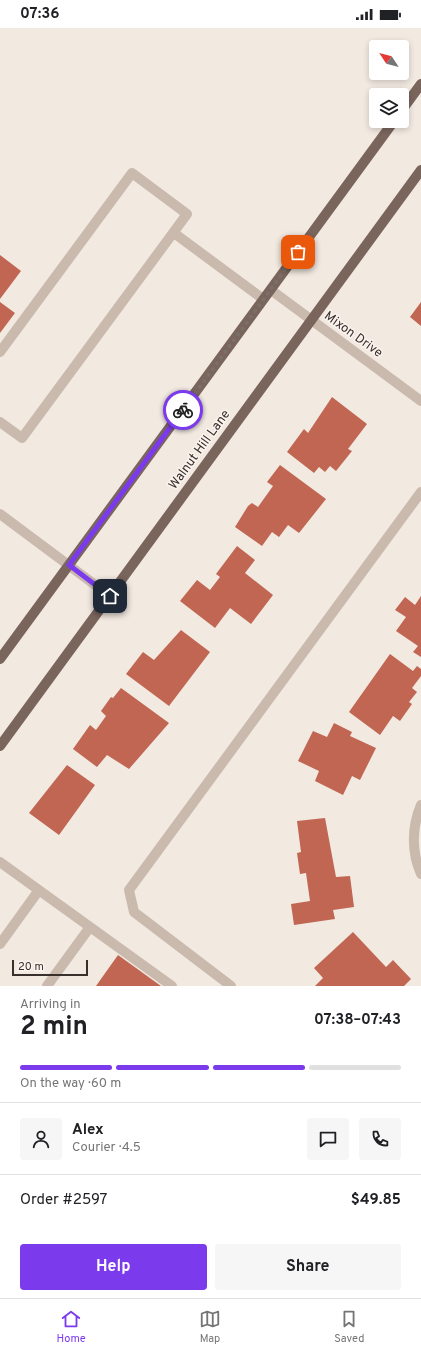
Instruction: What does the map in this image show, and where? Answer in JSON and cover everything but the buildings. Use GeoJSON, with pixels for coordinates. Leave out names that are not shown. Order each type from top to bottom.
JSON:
{"type":"FeatureCollection","features":[{"type":"Feature","properties":{"kind":"main road"},"geometry":{"type":"LineString","coordinates":[[409,100],[421,84]]}},
{"type":"Feature","properties":{"kind":"main road"},"geometry":{"type":"LineString","coordinates":[[0,660],[389,128]]}},
{"type":"Feature","properties":{"kind":"main road","name":"Walnut Hill Lane"},"geometry":{"type":"LineString","coordinates":[[0,746],[421,170]]}},
{"type":"Feature","properties":{"kind":"street"},"geometry":{"type":"LineString","coordinates":[[0,352],[132,173],[187,214],[22,438],[0,422]]}},
{"type":"Feature","properties":{"kind":"street"},"geometry":{"type":"LineString","coordinates":[[174,233],[263,299]]}},
{"type":"Feature","properties":{"kind":"street","name":"Mixon Drive"},"geometry":{"type":"LineString","coordinates":[[271,290],[421,401]]}},
{"type":"Feature","properties":{"kind":"street"},"geometry":{"type":"LineString","coordinates":[[231,986],[134,912],[128,890],[421,492]]}},
{"type":"Feature","properties":{"kind":"street"},"geometry":{"type":"LineString","coordinates":[[0,514],[110,596]]}},
{"type":"Feature","properties":{"kind":"street"},"geometry":{"type":"LineString","coordinates":[[421,805],[415,823],[414,845],[418,867],[421,874]]}},
{"type":"Feature","properties":{"kind":"street"},"geometry":{"type":"LineString","coordinates":[[0,862],[172,986]]}},
{"type":"Feature","properties":{"kind":"street"},"geometry":{"type":"LineString","coordinates":[[0,944],[39,890]]}},
{"type":"Feature","properties":{"kind":"street"},"geometry":{"type":"LineString","coordinates":[[47,986],[90,927]]}},
{"type":"Feature","properties":{"kind":"way so far"},"geometry":{"type":"LineString","coordinates":[[183,410],[298,252]]}},
{"type":"Feature","properties":{"kind":"route"},"geometry":{"type":"LineString","coordinates":[[110,596],[69,565],[183,410]]}}]}
